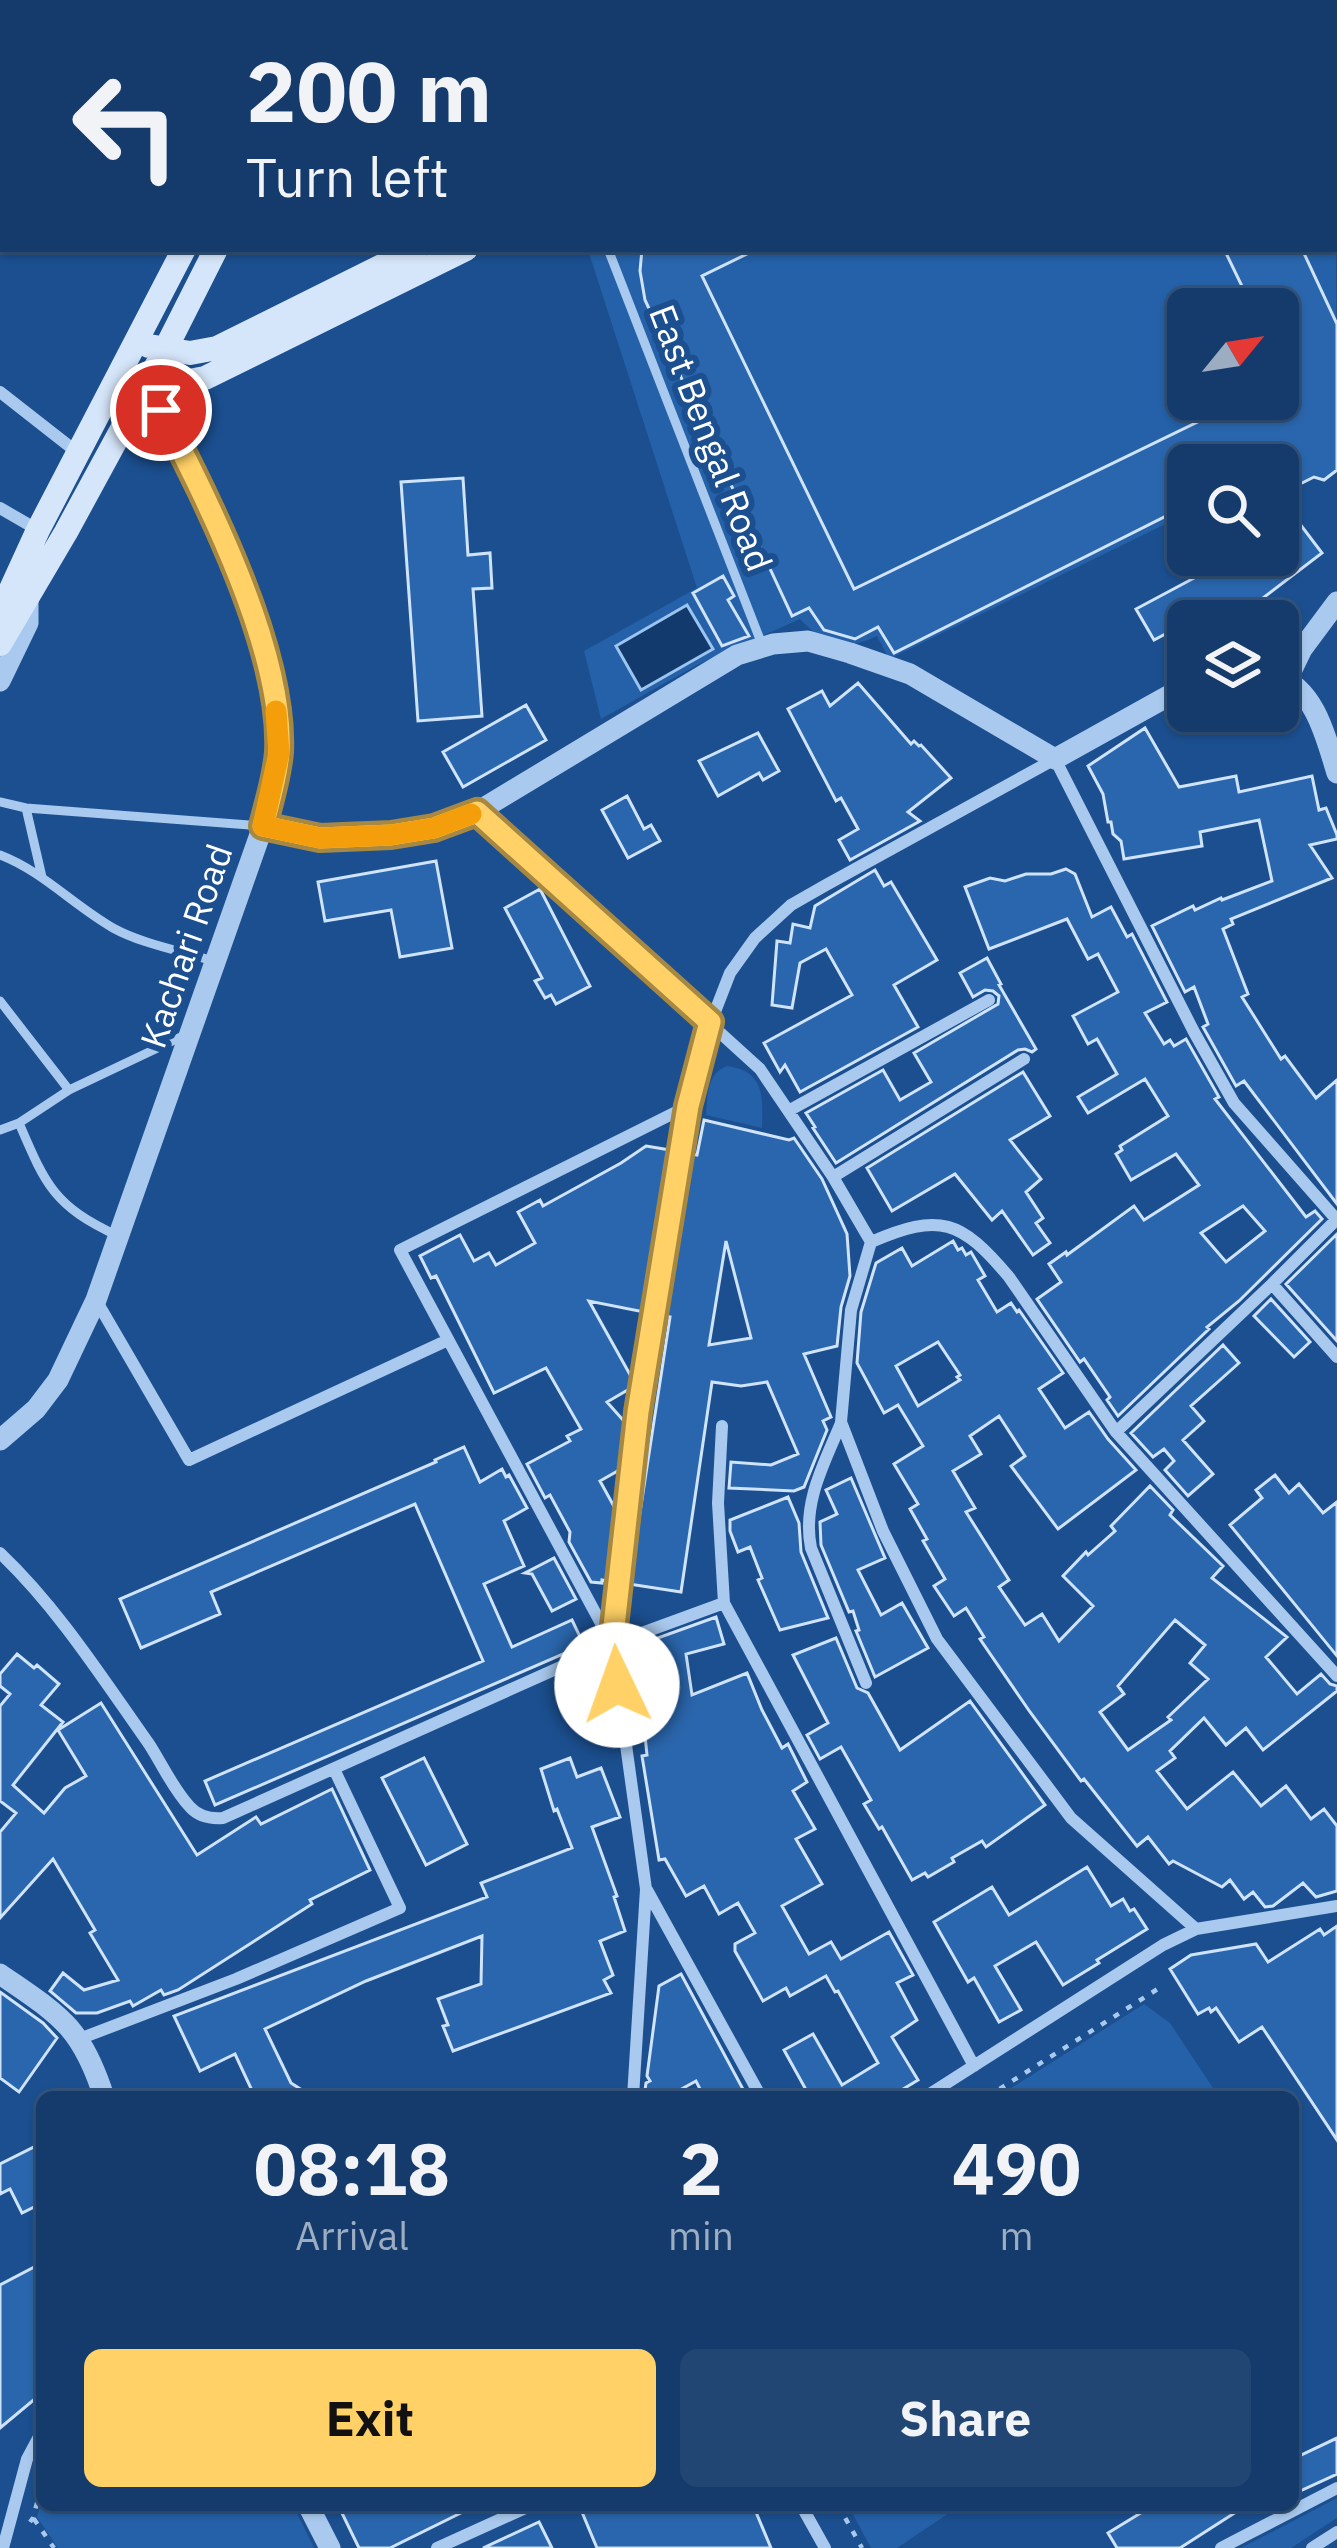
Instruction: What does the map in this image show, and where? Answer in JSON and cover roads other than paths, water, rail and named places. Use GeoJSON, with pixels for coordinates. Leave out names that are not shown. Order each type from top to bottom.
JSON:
{"type":"FeatureCollection","features":[{"type":"Feature","properties":{"kind":"main road"},"geometry":{"type":"LineString","coordinates":[[7,614],[38,530],[182,252]]}},
{"type":"Feature","properties":{"kind":"main road"},"geometry":{"type":"LineString","coordinates":[[7,614],[146,384],[214,252]]}},
{"type":"Feature","properties":{"kind":"main road"},"geometry":{"type":"LineString","coordinates":[[118,378],[146,384],[205,378],[235,352],[410,252]]}},
{"type":"Feature","properties":{"kind":"main road"},"geometry":{"type":"LineString","coordinates":[[136,344],[179,353],[235,352],[459,252]]}},
{"type":"Feature","properties":{"kind":"street","name":"Kachari Road"},"geometry":{"type":"LineString","coordinates":[[0,1440],[36,1409],[58,1380],[96,1300],[263,826],[279,753],[274,698],[261,641],[216,524],[146,384]]}},
{"type":"Feature","properties":{"kind":"street"},"geometry":{"type":"LineString","coordinates":[[0,392],[78,453]]}},
{"type":"Feature","properties":{"kind":"street"},"geometry":{"type":"LineString","coordinates":[[0,508],[38,530]]}},
{"type":"Feature","properties":{"kind":"street"},"geometry":{"type":"LineString","coordinates":[[1299,653],[1337,602]]}},
{"type":"Feature","properties":{"kind":"street"},"geometry":{"type":"LineString","coordinates":[[0,681],[28,623],[7,614]]}},
{"type":"Feature","properties":{"kind":"street"},"geometry":{"type":"LineString","coordinates":[[263,826],[320,838],[434,828],[477,812],[737,655],[808,641],[910,674],[1055,759],[1234,1103],[1337,1219],[1115,1432]]}},
{"type":"Feature","properties":{"kind":"street"},"geometry":{"type":"LineString","coordinates":[[1299,691],[1314,710],[1337,772]]}},
{"type":"Feature","properties":{"kind":"street"},"geometry":{"type":"LineString","coordinates":[[633,2091],[646,1889],[612,1644],[638,1412],[688,1106],[710,1022],[730,973],[755,938],[791,905],[1167,698]]}},
{"type":"Feature","properties":{"kind":"street"},"geometry":{"type":"LineString","coordinates":[[477,812],[760,1069],[871,1242],[851,1310],[842,1422],[811,1496],[806,1526],[866,1683]]}},
{"type":"Feature","properties":{"kind":"street"},"geometry":{"type":"LineString","coordinates":[[790,1110],[989,1000]]}},
{"type":"Feature","properties":{"kind":"street"},"geometry":{"type":"LineString","coordinates":[[833,1177],[1024,1059]]}},
{"type":"Feature","properties":{"kind":"street"},"geometry":{"type":"LineString","coordinates":[[612,1644],[400,1250],[688,1106]]}},
{"type":"Feature","properties":{"kind":"street"},"geometry":{"type":"LineString","coordinates":[[871,1242],[927,1223],[957,1230],[975,1242],[1010,1277],[1115,1432],[1337,1676]]}},
{"type":"Feature","properties":{"kind":"street"},"geometry":{"type":"LineString","coordinates":[[1272,1284],[1337,1357]]}},
{"type":"Feature","properties":{"kind":"street"},"geometry":{"type":"LineString","coordinates":[[96,1300],[189,1460],[448,1340]]}},
{"type":"Feature","properties":{"kind":"street"},"geometry":{"type":"LineString","coordinates":[[842,1422],[883,1531],[937,1639],[1071,1818],[1196,1929]]}},
{"type":"Feature","properties":{"kind":"street"},"geometry":{"type":"LineString","coordinates":[[722,1426],[718,1503],[724,1603],[974,2066]]}},
{"type":"Feature","properties":{"kind":"street"},"geometry":{"type":"LineString","coordinates":[[0,1553],[57,1616],[187,1804],[212,1819],[612,1644],[724,1603]]}},
{"type":"Feature","properties":{"kind":"street"},"geometry":{"type":"LineString","coordinates":[[80,2039],[400,1908],[334,1769]]}},
{"type":"Feature","properties":{"kind":"street"},"geometry":{"type":"LineString","coordinates":[[646,1889],[758,2091]]}},
{"type":"Feature","properties":{"kind":"street"},"geometry":{"type":"LineString","coordinates":[[934,2091],[1163,1945],[1196,1929],[1337,1906]]}},
{"type":"Feature","properties":{"kind":"street"},"geometry":{"type":"LineString","coordinates":[[0,1974],[55,2012],[80,2039],[102,2091]]}},
{"type":"Feature","properties":{"kind":"street"},"geometry":{"type":"LineString","coordinates":[[3,2548],[36,2442]]}},
{"type":"Feature","properties":{"kind":"street"},"geometry":{"type":"LineString","coordinates":[[1299,2508],[1337,2488]]}},
{"type":"Feature","properties":{"kind":"street"},"geometry":{"type":"LineString","coordinates":[[311,2511],[330,2548]]}},
{"type":"Feature","properties":{"kind":"street"},"geometry":{"type":"LineString","coordinates":[[437,2548],[519,2511]]}},
{"type":"Feature","properties":{"kind":"street"},"geometry":{"type":"LineString","coordinates":[[804,2511],[825,2548]]}},
{"type":"Feature","properties":{"kind":"street"},"geometry":{"type":"LineString","coordinates":[[1221,2548],[1293,2511]]}},
{"type":"Feature","properties":{"kind":"street"},"geometry":{"type":"LineString","coordinates":[[1312,2548],[1337,2532]]}},
{"type":"Feature","properties":{"kind":"lane","name":"East Bengal Road"},"geometry":{"type":"LineString","coordinates":[[609,252],[763,647]]}},
{"type":"Feature","properties":{"kind":"lane"},"geometry":{"type":"LineString","coordinates":[[0,802],[26,808],[263,826]]}},
{"type":"Feature","properties":{"kind":"lane"},"geometry":{"type":"LineString","coordinates":[[26,808],[42,877]]}},
{"type":"Feature","properties":{"kind":"lane"},"geometry":{"type":"LineString","coordinates":[[0,855],[23,864],[119,932],[217,962]]}},
{"type":"Feature","properties":{"kind":"lane"},"geometry":{"type":"LineString","coordinates":[[0,1001],[69,1090]]}},
{"type":"Feature","properties":{"kind":"lane"},"geometry":{"type":"LineString","coordinates":[[0,1130],[69,1090],[192,1031]]}},
{"type":"Feature","properties":{"kind":"lane"},"geometry":{"type":"LineString","coordinates":[[19,1123],[56,1197],[84,1220],[119,1237]]}}]}
